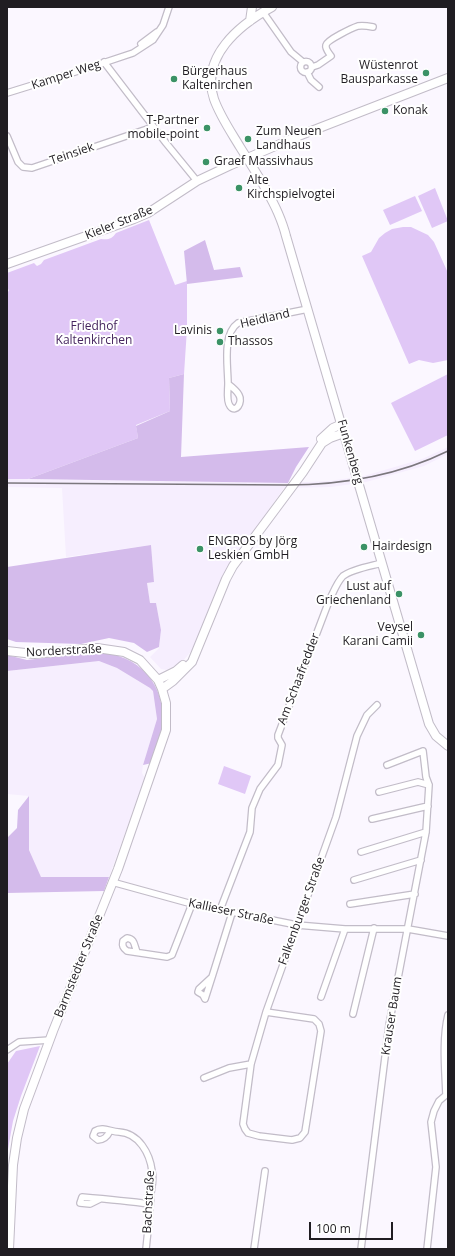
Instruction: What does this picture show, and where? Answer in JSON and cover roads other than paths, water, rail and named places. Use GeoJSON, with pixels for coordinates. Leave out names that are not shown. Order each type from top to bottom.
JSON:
{"type":"FeatureCollection","features":[{"type":"Feature","properties":{"kind":"main road"},"geometry":{"type":"LineString","coordinates":[[250,21],[252,7]]}},
{"type":"Feature","properties":{"kind":"main road","name":"Funkenberg"},"geometry":{"type":"LineString","coordinates":[[267,9],[234,34],[224,46],[213,65],[211,79],[212,93],[217,106],[278,213],[342,424],[429,724],[436,736],[447,742]]}},
{"type":"Feature","properties":{"kind":"main road","name":"Kieler Straße"},"geometry":{"type":"LineString","coordinates":[[7,264],[134,219],[148,213],[197,181],[247,158],[448,78]]}},
{"type":"Feature","properties":{"kind":"main road"},"geometry":{"type":"LineString","coordinates":[[310,461],[315,448],[323,436],[342,424]]}},
{"type":"Feature","properties":{"kind":"main road"},"geometry":{"type":"LineString","coordinates":[[162,689],[173,681],[192,662],[228,575],[303,472],[322,443],[330,438],[344,433]]}},
{"type":"Feature","properties":{"kind":"main road","name":"Norderstraße"},"geometry":{"type":"LineString","coordinates":[[7,651],[34,654],[97,648],[112,649],[124,652],[140,660],[158,680]]}},
{"type":"Feature","properties":{"kind":"main road"},"geometry":{"type":"LineString","coordinates":[[158,680],[176,671],[196,652]]}},
{"type":"Feature","properties":{"kind":"main road","name":"Barmstedter Straße"},"geometry":{"type":"LineString","coordinates":[[9,1249],[14,1165],[17,1138],[24,1109],[154,769],[166,730],[166,703],[158,680]]}},
{"type":"Feature","properties":{"kind":"street","name":"Kamper Weg"},"geometry":{"type":"LineString","coordinates":[[124,55],[158,31],[163,25],[169,7]]}},
{"type":"Feature","properties":{"kind":"street"},"geometry":{"type":"LineString","coordinates":[[267,9],[291,52],[303,62],[310,62],[312,67]]}},
{"type":"Feature","properties":{"kind":"street"},"geometry":{"type":"LineString","coordinates":[[307,72],[311,70],[312,67],[318,65],[331,56],[326,49],[328,41],[355,27],[373,27]]}},
{"type":"Feature","properties":{"kind":"street","name":"Kamper Weg"},"geometry":{"type":"LineString","coordinates":[[7,93],[133,53],[154,40],[158,31]]}},
{"type":"Feature","properties":{"kind":"street"},"geometry":{"type":"LineString","coordinates":[[104,62],[153,127],[197,181]]}},
{"type":"Feature","properties":{"kind":"street"},"geometry":{"type":"LineString","coordinates":[[303,62],[301,69],[304,72],[307,72],[311,80],[319,87]]}},
{"type":"Feature","properties":{"kind":"street","name":"Teinsiek"},"geometry":{"type":"LineString","coordinates":[[7,136],[18,162],[23,167],[32,168],[153,127]]}},
{"type":"Feature","properties":{"kind":"street","name":"Heidland"},"geometry":{"type":"LineString","coordinates":[[228,384],[228,340],[235,325],[238,323],[308,309]]}},
{"type":"Feature","properties":{"kind":"street","name":"Am Schaafredder"},"geometry":{"type":"LineString","coordinates":[[220,910],[250,832],[252,808],[260,789],[278,764],[282,745],[278,735],[329,601],[343,576],[351,572],[382,563]]}},
{"type":"Feature","properties":{"kind":"street","name":"Falkenburger Straße"},"geometry":{"type":"LineString","coordinates":[[266,1012],[309,1017],[316,1021],[321,1028],[305,1132],[296,1140],[253,1135],[245,1129],[243,1124],[251,1064],[266,1012],[336,817],[356,736],[367,715],[377,705]]}},
{"type":"Feature","properties":{"kind":"street","name":"Krauser Baum"},"geometry":{"type":"LineString","coordinates":[[361,1249],[389,1025],[415,894],[426,832],[428,806],[429,785],[426,777],[423,751],[386,765]]}},
{"type":"Feature","properties":{"kind":"street"},"geometry":{"type":"LineString","coordinates":[[379,792],[418,782],[429,785]]}},
{"type":"Feature","properties":{"kind":"street"},"geometry":{"type":"LineString","coordinates":[[372,819],[428,806]]}},
{"type":"Feature","properties":{"kind":"street"},"geometry":{"type":"LineString","coordinates":[[361,852],[426,832]]}},
{"type":"Feature","properties":{"kind":"street"},"geometry":{"type":"LineString","coordinates":[[354,880],[421,860]]}},
{"type":"Feature","properties":{"kind":"street","name":"Kallieser Straße"},"geometry":{"type":"LineString","coordinates":[[112,882],[192,904],[297,925],[345,929],[408,929],[448,936]]}},
{"type":"Feature","properties":{"kind":"street"},"geometry":{"type":"LineString","coordinates":[[350,904],[415,894]]}},
{"type":"Feature","properties":{"kind":"street"},"geometry":{"type":"LineString","coordinates":[[137,952],[167,957],[172,955],[192,904]]}},
{"type":"Feature","properties":{"kind":"street"},"geometry":{"type":"LineString","coordinates":[[212,977],[232,913]]}},
{"type":"Feature","properties":{"kind":"street"},"geometry":{"type":"LineString","coordinates":[[353,1014],[374,928]]}},
{"type":"Feature","properties":{"kind":"street"},"geometry":{"type":"LineString","coordinates":[[321,998],[345,929]]}},
{"type":"Feature","properties":{"kind":"street"},"geometry":{"type":"LineString","coordinates":[[427,1249],[436,1167],[431,1122],[439,1101],[447,1095],[445,1062],[446,1022],[448,1015]]}},
{"type":"Feature","properties":{"kind":"street"},"geometry":{"type":"LineString","coordinates":[[7,1050],[19,1042],[50,1040]]}},
{"type":"Feature","properties":{"kind":"street"},"geometry":{"type":"LineString","coordinates":[[204,1078],[229,1068],[251,1064]]}},
{"type":"Feature","properties":{"kind":"street","name":"Bachstraße"},"geometry":{"type":"LineString","coordinates":[[110,1132],[124,1132],[141,1145],[148,1154],[153,1173],[146,1249]]}},
{"type":"Feature","properties":{"kind":"street"},"geometry":{"type":"LineString","coordinates":[[254,1249],[265,1171]]}},
{"type":"Feature","properties":{"kind":"street"},"geometry":{"type":"LineString","coordinates":[[100,1199],[150,1204]]}},
{"type":"Feature","properties":{"kind":"railway"},"geometry":{"type":"LineString","coordinates":[[7,483],[307,485],[349,481],[389,473],[429,460],[448,451]]}},
{"type":"Feature","properties":{"kind":"place","name":"Wüstenrot Bausparkasse"},"geometry":{"type":"Point","coordinates":[426,73]}},
{"type":"Feature","properties":{"kind":"place","name":"Bürgerhaus Kaltenirchen"},"geometry":{"type":"Point","coordinates":[174,79]}},
{"type":"Feature","properties":{"kind":"place","name":"Konak"},"geometry":{"type":"Point","coordinates":[385,111]}},
{"type":"Feature","properties":{"kind":"place","name":"T-Partner mobile-point"},"geometry":{"type":"Point","coordinates":[207,128]}},
{"type":"Feature","properties":{"kind":"place","name":"Zum Neuen Landhaus"},"geometry":{"type":"Point","coordinates":[248,139]}},
{"type":"Feature","properties":{"kind":"place","name":"Graef Massivhaus"},"geometry":{"type":"Point","coordinates":[206,162]}},
{"type":"Feature","properties":{"kind":"place","name":"Alte Kirchspielvogtei"},"geometry":{"type":"Point","coordinates":[239,188]}},
{"type":"Feature","properties":{"kind":"place","name":"Lavinis"},"geometry":{"type":"Point","coordinates":[220,331]}},
{"type":"Feature","properties":{"kind":"place","name":"Thassos"},"geometry":{"type":"Point","coordinates":[220,342]}},
{"type":"Feature","properties":{"kind":"place","name":"Hairdesign"},"geometry":{"type":"Point","coordinates":[364,547]}},
{"type":"Feature","properties":{"kind":"place","name":"ENGROS by Jörg Leskien GmbH"},"geometry":{"type":"Point","coordinates":[200,549]}},
{"type":"Feature","properties":{"kind":"place","name":"Lust auf Griechenland"},"geometry":{"type":"Point","coordinates":[399,594]}},
{"type":"Feature","properties":{"kind":"place","name":"Veysel Karani Camii"},"geometry":{"type":"Point","coordinates":[421,635]}},
{"type":"Feature","properties":{"kind":"park label","name":"Friedhof Kaltenkirchen"},"geometry":{"type":"Point","coordinates":[94,334]}}]}
